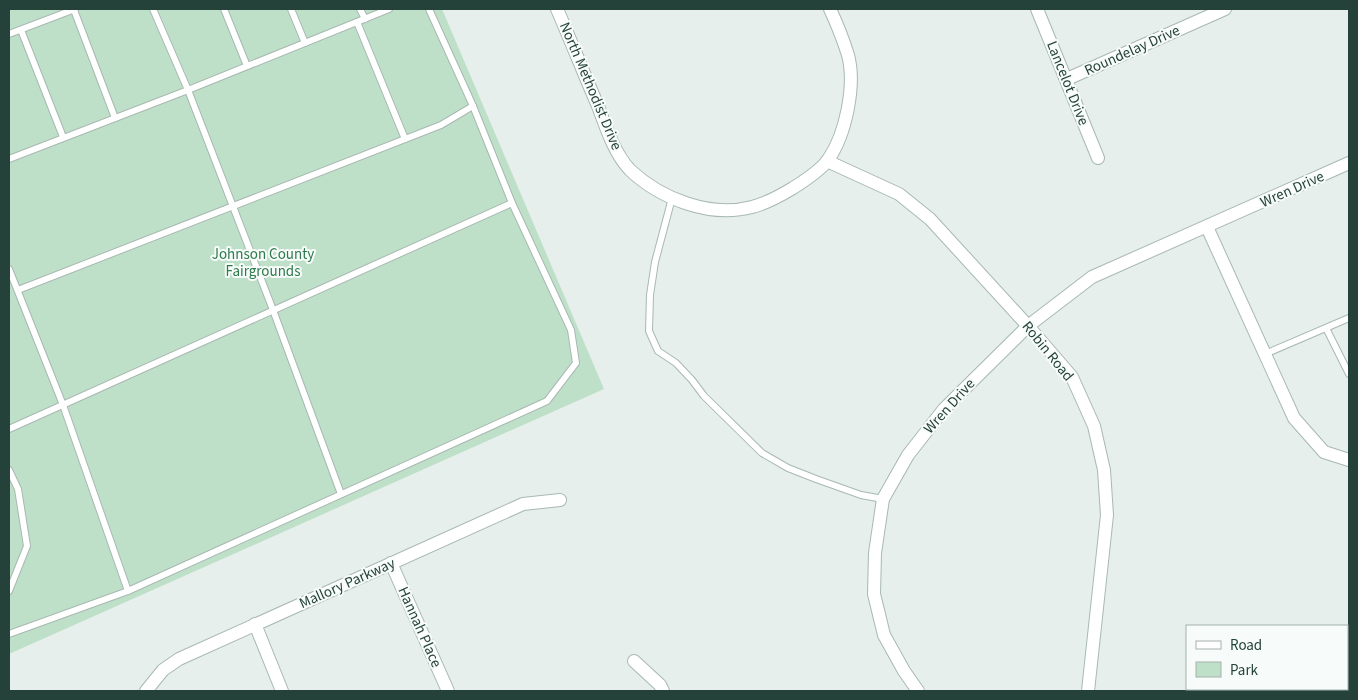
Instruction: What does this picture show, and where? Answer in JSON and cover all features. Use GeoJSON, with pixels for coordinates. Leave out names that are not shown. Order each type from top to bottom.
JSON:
{"type":"FeatureCollection","features":[{"type":"Feature","properties":{"kind":"street","name":"North Methodist Drive"},"geometry":{"type":"LineString","coordinates":[[557,9],[614,146],[630,169],[651,187],[672,198],[697,207],[725,211],[751,208],[783,194],[805,181],[827,161],[838,141],[845,120],[850,75],[848,56],[830,9]]}},
{"type":"Feature","properties":{"kind":"street","name":"Lancelot Drive"},"geometry":{"type":"LineString","coordinates":[[1037,9],[1098,158]]}},
{"type":"Feature","properties":{"kind":"street","name":"Roundelay Drive"},"geometry":{"type":"LineString","coordinates":[[1067,80],[1225,9]]}},
{"type":"Feature","properties":{"kind":"street","name":"Robin Road"},"geometry":{"type":"LineString","coordinates":[[827,161],[899,194],[930,219],[1072,377],[1094,426],[1104,470],[1107,515],[1088,691]]}},
{"type":"Feature","properties":{"kind":"street","name":"Wren Drive"},"geometry":{"type":"LineString","coordinates":[[918,691],[904,671],[884,635],[874,594],[875,553],[883,499],[908,455],[944,409],[1028,326],[1092,277],[1349,163]]}},
{"type":"Feature","properties":{"kind":"street"},"geometry":{"type":"LineString","coordinates":[[1206,226],[1294,418],[1324,452],[1349,460]]}},
{"type":"Feature","properties":{"kind":"street","name":"Mallory Parkway"},"geometry":{"type":"LineString","coordinates":[[146,691],[163,670],[178,659],[523,504],[560,500]]}},
{"type":"Feature","properties":{"kind":"street","name":"Hannah Place"},"geometry":{"type":"LineString","coordinates":[[391,563],[448,691]]}},
{"type":"Feature","properties":{"kind":"street"},"geometry":{"type":"LineString","coordinates":[[254,624],[282,691]]}},
{"type":"Feature","properties":{"kind":"street"},"geometry":{"type":"LineString","coordinates":[[634,661],[660,685],[663,691]]}},
{"type":"Feature","properties":{"kind":"lane"},"geometry":{"type":"LineString","coordinates":[[9,34],[75,9],[115,118]]}},
{"type":"Feature","properties":{"kind":"lane"},"geometry":{"type":"LineString","coordinates":[[153,9],[188,90],[273,310],[341,494]]}},
{"type":"Feature","properties":{"kind":"lane"},"geometry":{"type":"LineString","coordinates":[[224,9],[247,66]]}},
{"type":"Feature","properties":{"kind":"lane"},"geometry":{"type":"LineString","coordinates":[[291,9],[305,43]]}},
{"type":"Feature","properties":{"kind":"lane"},"geometry":{"type":"LineString","coordinates":[[360,9],[364,19]]}},
{"type":"Feature","properties":{"kind":"lane"},"geometry":{"type":"LineString","coordinates":[[9,159],[188,90],[389,9]]}},
{"type":"Feature","properties":{"kind":"lane"},"geometry":{"type":"LineString","coordinates":[[9,634],[128,591],[547,401],[576,364],[571,330],[512,203],[473,106],[429,9]]}},
{"type":"Feature","properties":{"kind":"lane"},"geometry":{"type":"LineString","coordinates":[[357,22],[405,139]]}},
{"type":"Feature","properties":{"kind":"lane"},"geometry":{"type":"LineString","coordinates":[[21,30],[63,138]]}},
{"type":"Feature","properties":{"kind":"lane"},"geometry":{"type":"LineString","coordinates":[[18,290],[441,125],[473,106]]}},
{"type":"Feature","properties":{"kind":"lane"},"geometry":{"type":"LineString","coordinates":[[672,198],[655,262],[650,295],[648,332],[658,351],[681,369],[704,396],[762,453],[788,468],[816,480],[861,495],[883,499]]}},
{"type":"Feature","properties":{"kind":"lane"},"geometry":{"type":"LineString","coordinates":[[9,429],[512,203]]}},
{"type":"Feature","properties":{"kind":"lane"},"geometry":{"type":"LineString","coordinates":[[9,268],[63,405],[128,591]]}},
{"type":"Feature","properties":{"kind":"lane"},"geometry":{"type":"LineString","coordinates":[[1265,354],[1349,318]]}},
{"type":"Feature","properties":{"kind":"lane"},"geometry":{"type":"LineString","coordinates":[[1326,328],[1349,374]]}},
{"type":"Feature","properties":{"kind":"lane"},"geometry":{"type":"LineString","coordinates":[[9,470],[18,489],[27,546],[9,591]]}},
{"type":"Feature","properties":{"kind":"green space","name":"Johnson County Fairgrounds"},"geometry":{"type":"Polygon","coordinates":[[[9,9],[442,9],[604,389],[9,654],[9,9]]]}}]}
